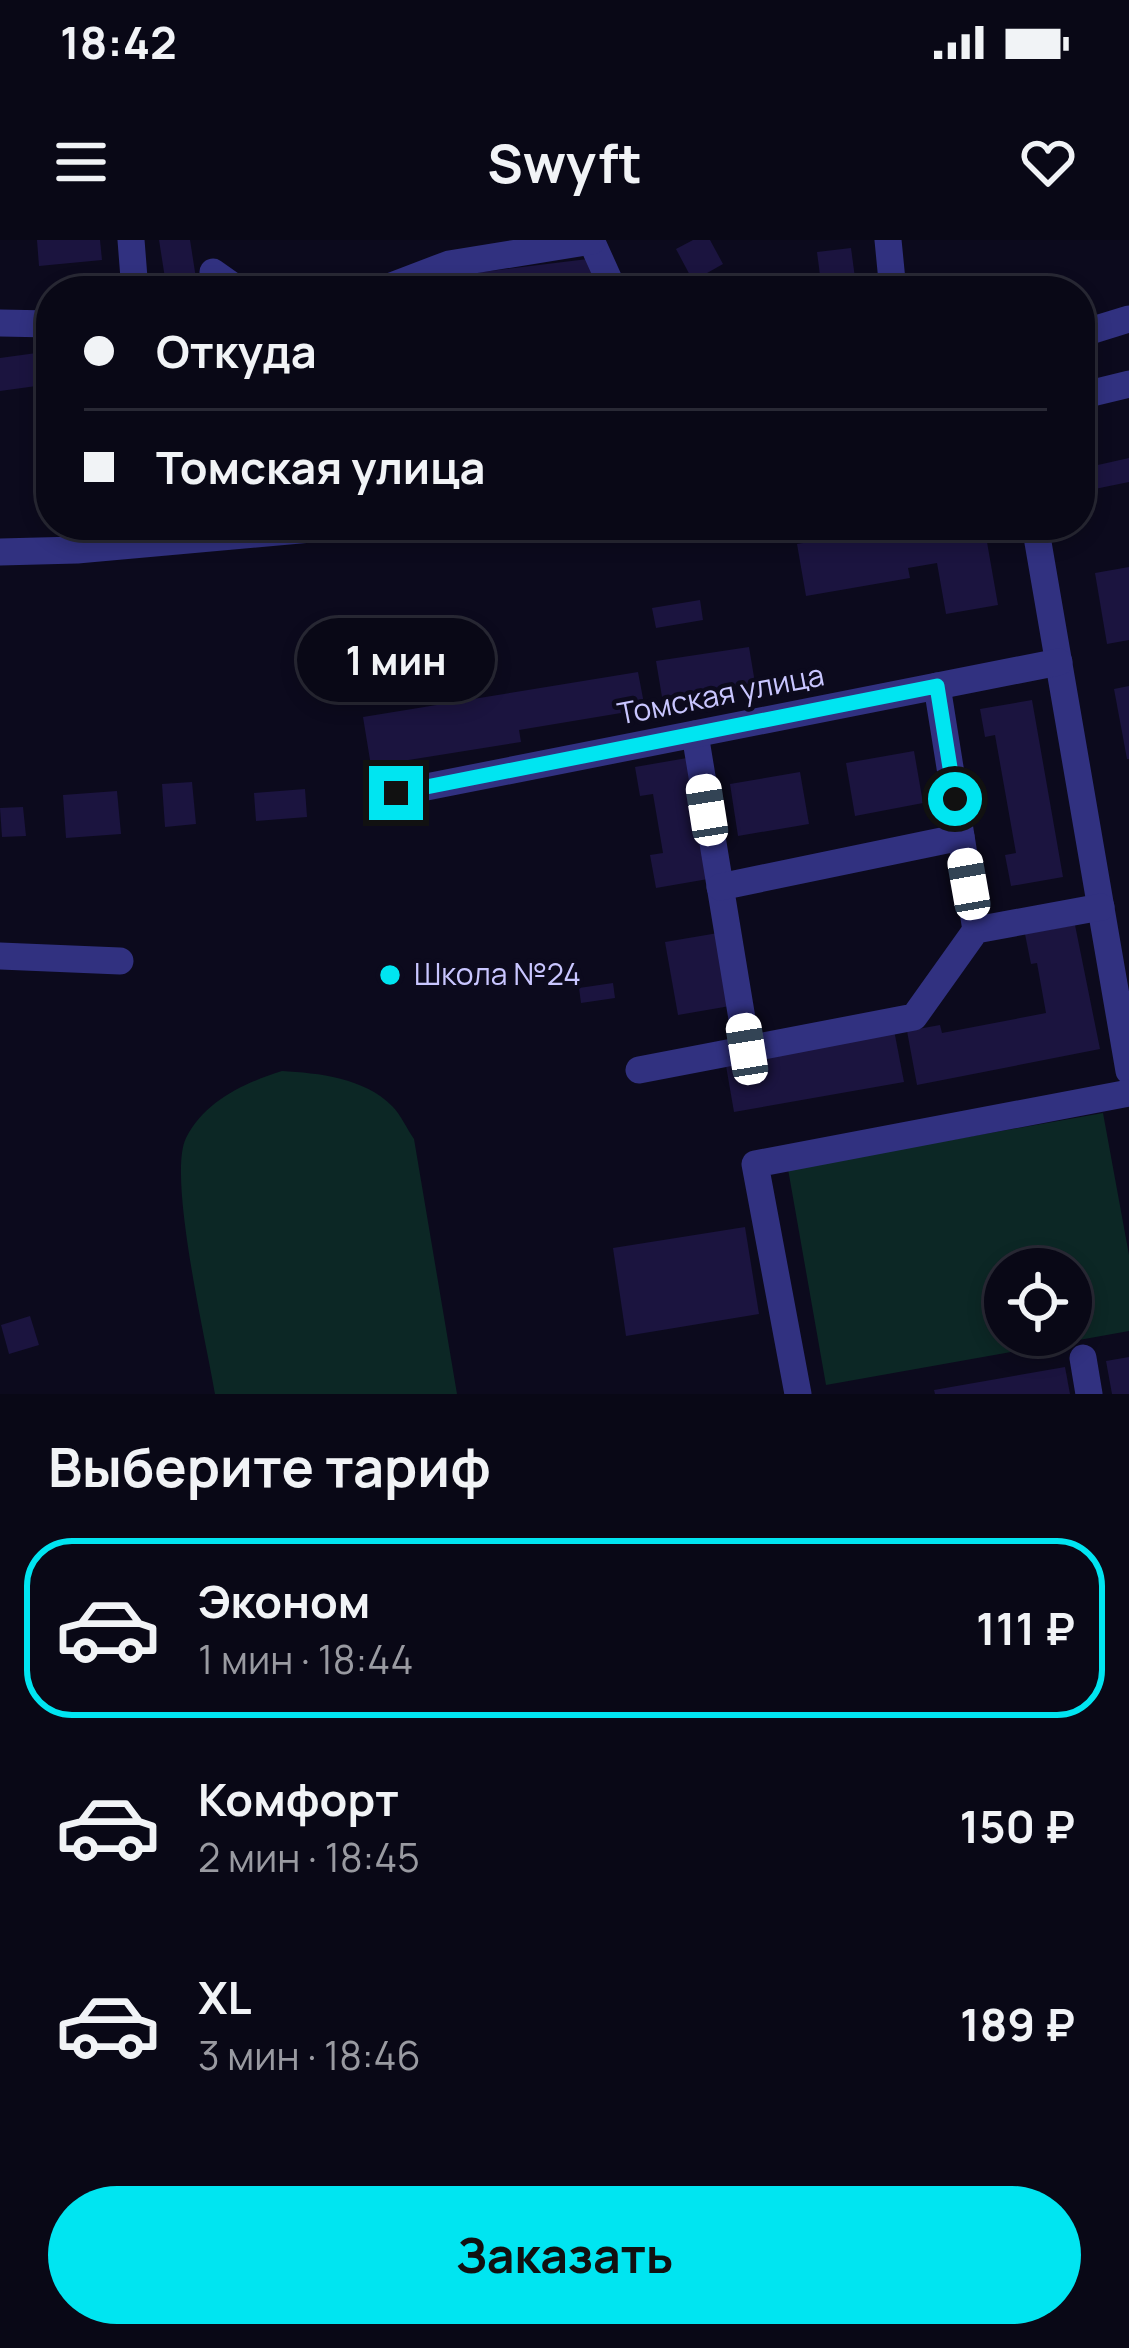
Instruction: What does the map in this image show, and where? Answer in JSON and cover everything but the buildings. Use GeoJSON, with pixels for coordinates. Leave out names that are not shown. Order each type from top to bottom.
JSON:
{"type":"FeatureCollection","features":[{"type":"Feature","properties":{"kind":"street"},"geometry":{"type":"LineString","coordinates":[[131,240],[134,276]]}},
{"type":"Feature","properties":{"kind":"street"},"geometry":{"type":"LineString","coordinates":[[417,276],[449,264],[592,240],[608,276]]}},
{"type":"Feature","properties":{"kind":"street"},"geometry":{"type":"LineString","coordinates":[[888,240],[892,276]]}},
{"type":"Feature","properties":{"kind":"street"},"geometry":{"type":"LineString","coordinates":[[213,272],[219,276]]}},
{"type":"Feature","properties":{"kind":"street"},"geometry":{"type":"LineString","coordinates":[[1095,329],[1129,319]]}},
{"type":"Feature","properties":{"kind":"street"},"geometry":{"type":"LineString","coordinates":[[0,323],[36,324]]}},
{"type":"Feature","properties":{"kind":"street"},"geometry":{"type":"LineString","coordinates":[[1095,393],[1129,384]]}},
{"type":"Feature","properties":{"kind":"street"},"geometry":{"type":"LineString","coordinates":[[0,552],[188,540]]}},
{"type":"Feature","properties":{"kind":"street"},"geometry":{"type":"LineString","coordinates":[[1038,540],[1129,1071]]}},
{"type":"Feature","properties":{"kind":"street","name":"Томская улица"},"geometry":{"type":"LineString","coordinates":[[396,793],[1059,662]]}},
{"type":"Feature","properties":{"kind":"street"},"geometry":{"type":"LineString","coordinates":[[937,686],[976,930]]}},
{"type":"Feature","properties":{"kind":"street"},"geometry":{"type":"LineString","coordinates":[[695,734],[747,1049]]}},
{"type":"Feature","properties":{"kind":"street"},"geometry":{"type":"LineString","coordinates":[[720,887],[961,837]]}},
{"type":"Feature","properties":{"kind":"street"},"geometry":{"type":"LineString","coordinates":[[639,1070],[914,1017],[976,930],[1101,907]]}},
{"type":"Feature","properties":{"kind":"street"},"geometry":{"type":"LineString","coordinates":[[0,956],[120,961]]}},
{"type":"Feature","properties":{"kind":"street"},"geometry":{"type":"LineString","coordinates":[[798,1394],[755,1164],[1129,1093]]}},
{"type":"Feature","properties":{"kind":"street"},"geometry":{"type":"LineString","coordinates":[[1083,1358],[1089,1394]]}},
{"type":"Feature","properties":{"kind":"green space"},"geometry":{"type":"Polygon","coordinates":[[[282,1071],[326,1076],[368,1089],[392,1106],[414,1139],[457,1394],[215,1394],[185,1223],[181,1158],[194,1125],[215,1104],[282,1071]]]}},
{"type":"Feature","properties":{"kind":"green space"},"geometry":{"type":"Polygon","coordinates":[[[1103,1113],[1129,1255],[1129,1331],[1092,1338],[1092,1248],[984,1248],[984,1356],[989,1356],[826,1385],[788,1169],[1103,1113]]]}},
{"type":"Feature","properties":{"kind":"place","name":"Школа №24"},"geometry":{"type":"Point","coordinates":[390,975]}},
{"type":"Feature","properties":{"kind":"route"},"geometry":{"type":"LineString","coordinates":[[396,793],[937,686],[955,799]]}}]}
